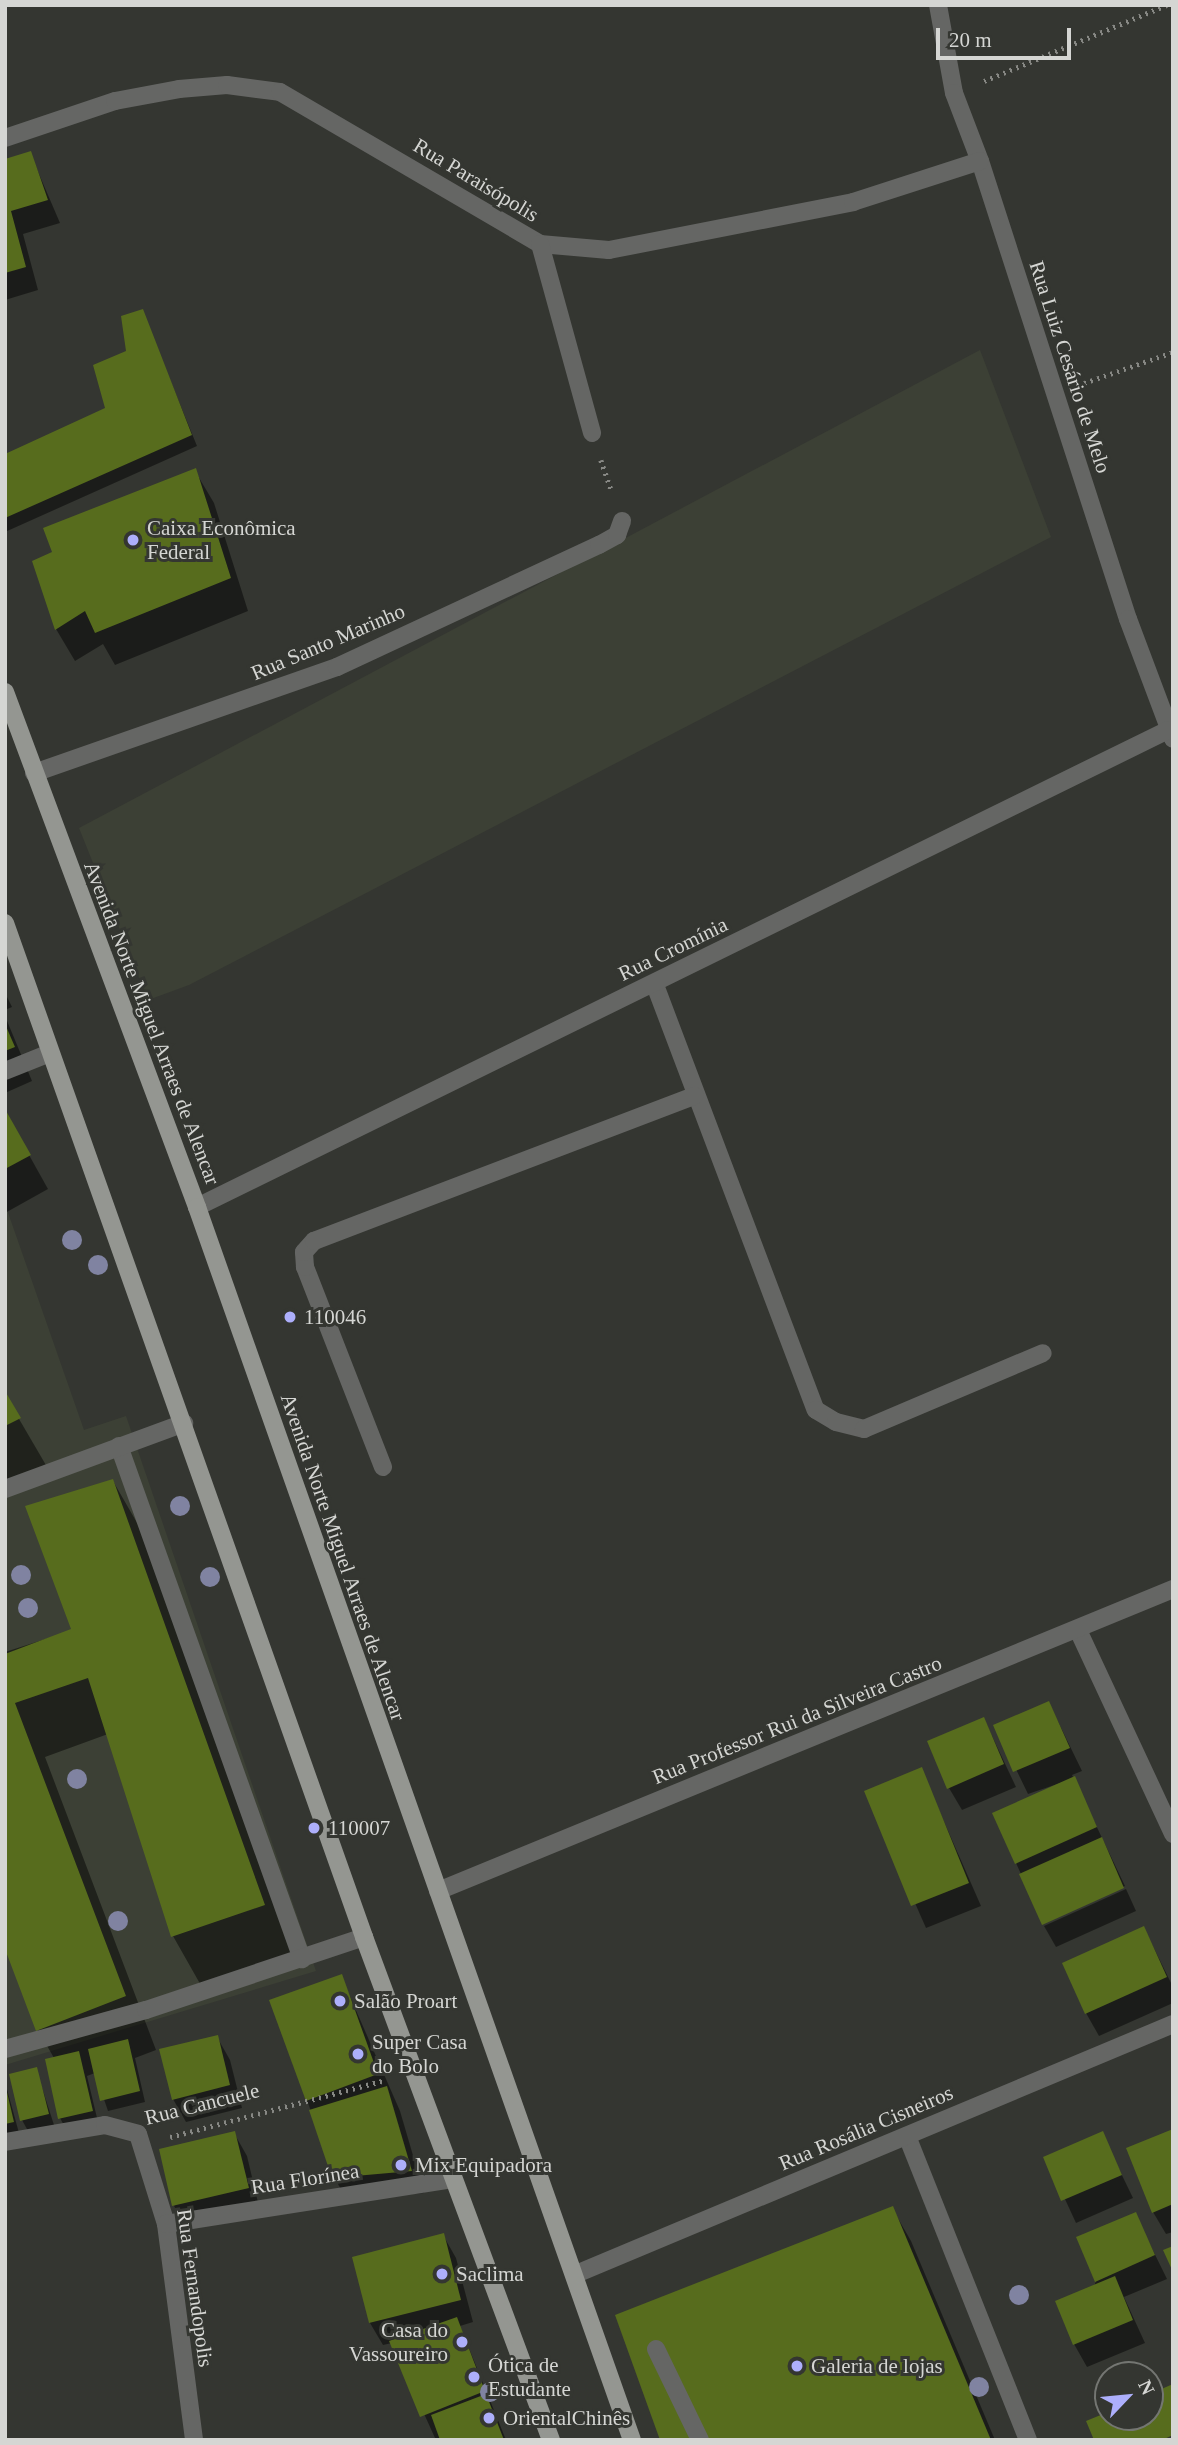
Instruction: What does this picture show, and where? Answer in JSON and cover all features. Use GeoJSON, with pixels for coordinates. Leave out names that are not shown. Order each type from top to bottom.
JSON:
{"type":"FeatureCollection","features":[{"type":"Feature","properties":{"kind":"main road","name":"Avenida Norte Miguel Arraes de Alencar"},"geometry":{"type":"LineString","coordinates":[[5,692],[197,1207],[576,2274],[632,2440]]}},
{"type":"Feature","properties":{"kind":"main road"},"geometry":{"type":"LineString","coordinates":[[5,923],[364,1937],[551,2440]]}},
{"type":"Feature","properties":{"kind":"street","name":"Rua Luiz Cesário de Melo"},"geometry":{"type":"LineString","coordinates":[[938,5],[954,93],[980,161],[1054,394],[1171,734]]}},
{"type":"Feature","properties":{"kind":"street","name":"Rua Paraisópolis"},"geometry":{"type":"LineString","coordinates":[[5,138],[115,101],[179,89],[227,85],[280,92],[540,244],[608,250],[853,202],[980,161]]}},
{"type":"Feature","properties":{"kind":"street"},"geometry":{"type":"LineString","coordinates":[[540,244],[592,433]]}},
{"type":"Feature","properties":{"kind":"street","name":"Rua Santo Marinho"},"geometry":{"type":"LineString","coordinates":[[34,773],[337,667],[599,545],[617,534],[622,521]]}},
{"type":"Feature","properties":{"kind":"street","name":"Rua Cromínia"},"geometry":{"type":"LineString","coordinates":[[197,1207],[1171,734]]}},
{"type":"Feature","properties":{"kind":"street"},"geometry":{"type":"LineString","coordinates":[[655,985],[694,1096],[816,1410],[836,1422],[864,1429],[1043,1353]]}},
{"type":"Feature","properties":{"kind":"street"},"geometry":{"type":"LineString","coordinates":[[5,1071],[50,1053]]}},
{"type":"Feature","properties":{"kind":"street"},"geometry":{"type":"LineString","coordinates":[[383,1467],[305,1267],[304,1252],[314,1241],[694,1096]]}},
{"type":"Feature","properties":{"kind":"street"},"geometry":{"type":"LineString","coordinates":[[5,1489],[184,1423]]}},
{"type":"Feature","properties":{"kind":"street"},"geometry":{"type":"LineString","coordinates":[[120,1446],[302,1959]]}},
{"type":"Feature","properties":{"kind":"street","name":"Rua Professor Rui da Silveira Castro"},"geometry":{"type":"LineString","coordinates":[[438,1891],[1173,1589]]}},
{"type":"Feature","properties":{"kind":"street"},"geometry":{"type":"LineString","coordinates":[[1078,1630],[1173,1834]]}},
{"type":"Feature","properties":{"kind":"street"},"geometry":{"type":"LineString","coordinates":[[5,2049],[302,1959],[364,1937]]}},
{"type":"Feature","properties":{"kind":"street","name":"Rua Rosália Cisneiros"},"geometry":{"type":"LineString","coordinates":[[576,2274],[1173,2024]]}},
{"type":"Feature","properties":{"kind":"street","name":"Rua Cancuele"},"geometry":{"type":"LineString","coordinates":[[5,2142],[105,2125],[128,2128],[138,2134],[142,2145]]}},
{"type":"Feature","properties":{"kind":"street"},"geometry":{"type":"LineString","coordinates":[[907,2136],[1028,2440]]}},
{"type":"Feature","properties":{"kind":"street","name":"Rua Fernandopolis"},"geometry":{"type":"LineString","coordinates":[[142,2145],[166,2224],[194,2440]]}},
{"type":"Feature","properties":{"kind":"street","name":"Rua Florínea"},"geometry":{"type":"LineString","coordinates":[[166,2224],[452,2179]]}},
{"type":"Feature","properties":{"kind":"street"},"geometry":{"type":"LineString","coordinates":[[656,2348],[700,2440]]}},
{"type":"Feature","properties":{"kind":"path"},"geometry":{"type":"LineString","coordinates":[[954,93],[1167,5]]}},
{"type":"Feature","properties":{"kind":"path"},"geometry":{"type":"LineString","coordinates":[[1054,394],[1173,352]]}},
{"type":"Feature","properties":{"kind":"path"},"geometry":{"type":"LineString","coordinates":[[592,433],[622,521]]}},
{"type":"Feature","properties":{"kind":"path","name":"Rua Cancuele"},"geometry":{"type":"LineString","coordinates":[[142,2145],[414,2072]]}},
{"type":"Feature","properties":{"kind":"shaded area"},"geometry":{"type":"Polygon","coordinates":[[[980,350],[1051,537],[189,985],[148,1000],[79,828],[980,350]]]}},
{"type":"Feature","properties":{"kind":"shaded area"},"geometry":{"type":"Polygon","coordinates":[[[5,1204],[84,1430],[126,1416],[316,1971],[5,2065],[5,1204]]]}},
{"type":"Feature","properties":{"kind":"building"},"geometry":{"type":"Polygon","coordinates":[[[31,151],[48,200],[11,211],[26,267],[5,273],[5,159],[31,151]]]}},
{"type":"Feature","properties":{"kind":"building"},"geometry":{"type":"Polygon","coordinates":[[[143,309],[192,435],[5,518],[5,454],[105,408],[93,365],[126,351],[121,316],[143,309]]]}},
{"type":"Feature","properties":{"kind":"building","name":"Caixa Econômica Federal"},"geometry":{"type":"Polygon","coordinates":[[[196,468],[231,578],[95,633],[85,611],[55,630],[32,561],[52,552],[43,528],[196,468]]]}},
{"type":"Feature","properties":{"kind":"building"},"geometry":{"type":"Polygon","coordinates":[[[5,1024],[15,1047],[5,1051],[5,1024]]]}},
{"type":"Feature","properties":{"kind":"building"},"geometry":{"type":"Polygon","coordinates":[[[5,1109],[31,1155],[5,1169],[5,1109]]]}},
{"type":"Feature","properties":{"kind":"building"},"geometry":{"type":"Polygon","coordinates":[[[5,1391],[21,1418],[5,1426],[5,1391]]]}},
{"type":"Feature","properties":{"kind":"building"},"geometry":{"type":"Polygon","coordinates":[[[113,1479],[265,1905],[171,1937],[88,1678],[15,1703],[126,1996],[36,2031],[5,1949],[5,1654],[71,1629],[25,1506],[113,1479]]]}},
{"type":"Feature","properties":{"kind":"building"},"geometry":{"type":"Polygon","coordinates":[[[1049,1701],[1070,1748],[1013,1772],[993,1725],[1049,1701]]]}},
{"type":"Feature","properties":{"kind":"building"},"geometry":{"type":"Polygon","coordinates":[[[984,1717],[1004,1764],[947,1789],[927,1741],[984,1717]]]}},
{"type":"Feature","properties":{"kind":"building"},"geometry":{"type":"Polygon","coordinates":[[[922,1767],[969,1883],[911,1906],[864,1791],[922,1767]]]}},
{"type":"Feature","properties":{"kind":"building"},"geometry":{"type":"Polygon","coordinates":[[[1075,1776],[1097,1827],[1015,1864],[992,1813],[1075,1776]]]}},
{"type":"Feature","properties":{"kind":"building"},"geometry":{"type":"Polygon","coordinates":[[[1102,1837],[1124,1888],[1042,1925],[1019,1874],[1102,1837]]]}},
{"type":"Feature","properties":{"kind":"building"},"geometry":{"type":"Polygon","coordinates":[[[1144,1926],[1167,1977],[1085,2014],[1062,1963],[1144,1926]]]}},
{"type":"Feature","properties":{"kind":"building"},"geometry":{"type":"Polygon","coordinates":[[[342,1974],[378,2074],[306,2101],[269,2000],[342,1974]]]}},
{"type":"Feature","properties":{"kind":"building"},"geometry":{"type":"Polygon","coordinates":[[[218,2035],[230,2085],[172,2100],[159,2049],[218,2035]]]}},
{"type":"Feature","properties":{"kind":"building"},"geometry":{"type":"Polygon","coordinates":[[[128,2039],[140,2091],[100,2101],[88,2049],[128,2039]]]}},
{"type":"Feature","properties":{"kind":"building"},"geometry":{"type":"Polygon","coordinates":[[[79,2051],[93,2111],[58,2119],[45,2059],[79,2051]]]}},
{"type":"Feature","properties":{"kind":"building"},"geometry":{"type":"Polygon","coordinates":[[[37,2067],[49,2114],[20,2121],[9,2074],[37,2067]]]}},
{"type":"Feature","properties":{"kind":"building"},"geometry":{"type":"Polygon","coordinates":[[[387,2086],[412,2171],[332,2178],[309,2110],[387,2086]]]}},
{"type":"Feature","properties":{"kind":"building"},"geometry":{"type":"Polygon","coordinates":[[[5,2089],[14,2122],[5,2124],[5,2089]]]}},
{"type":"Feature","properties":{"kind":"building"},"geometry":{"type":"Polygon","coordinates":[[[1173,2129],[1173,2204],[1152,2213],[1126,2148],[1173,2129]]]}},
{"type":"Feature","properties":{"kind":"building"},"geometry":{"type":"Polygon","coordinates":[[[235,2131],[249,2188],[172,2206],[159,2149],[235,2131]]]}},
{"type":"Feature","properties":{"kind":"building"},"geometry":{"type":"Polygon","coordinates":[[[1103,2131],[1122,2175],[1061,2201],[1043,2157],[1103,2131]]]}},
{"type":"Feature","properties":{"kind":"building","name":"Galeria de lojas"},"geometry":{"type":"Polygon","coordinates":[[[893,2206],[991,2440],[660,2440],[615,2315],[893,2206]]]}},
{"type":"Feature","properties":{"kind":"building"},"geometry":{"type":"Polygon","coordinates":[[[1136,2212],[1155,2255],[1095,2282],[1076,2237],[1136,2212]]]}},
{"type":"Feature","properties":{"kind":"building"},"geometry":{"type":"Polygon","coordinates":[[[444,2233],[461,2300],[369,2323],[352,2257],[444,2233]]]}},
{"type":"Feature","properties":{"kind":"building"},"geometry":{"type":"Polygon","coordinates":[[[1173,2246],[1173,2272],[1163,2250],[1173,2246]]]}},
{"type":"Feature","properties":{"kind":"building"},"geometry":{"type":"Polygon","coordinates":[[[1115,2276],[1133,2320],[1073,2345],[1055,2301],[1115,2276]]]}},
{"type":"Feature","properties":{"kind":"building"},"geometry":{"type":"Polygon","coordinates":[[[457,2317],[485,2391],[420,2417],[389,2341],[457,2317]]]}},
{"type":"Feature","properties":{"kind":"building"},"geometry":{"type":"Polygon","coordinates":[[[1173,2384],[1173,2435],[1162,2440],[1094,2440],[1086,2421],[1094,2418],[1094,2431],[1164,2431],[1164,2388],[1173,2384]]]}},
{"type":"Feature","properties":{"kind":"building"},"geometry":{"type":"Polygon","coordinates":[[[486,2394],[504,2440],[440,2440],[431,2415],[486,2394]]]}},
{"type":"Feature","properties":{"kind":"place","name":"Caixa Econômica Federal"},"geometry":{"type":"Point","coordinates":[133,540]}},
{"type":"Feature","properties":{"kind":"place","name":"110046"},"geometry":{"type":"Point","coordinates":[290,1317]}},
{"type":"Feature","properties":{"kind":"place","name":"110007"},"geometry":{"type":"Point","coordinates":[314,1828]}},
{"type":"Feature","properties":{"kind":"place","name":"Salão Proart"},"geometry":{"type":"Point","coordinates":[340,2001]}},
{"type":"Feature","properties":{"kind":"place","name":"Super Casa do Bolo"},"geometry":{"type":"Point","coordinates":[358,2054]}},
{"type":"Feature","properties":{"kind":"place","name":"Mix Equipadora"},"geometry":{"type":"Point","coordinates":[401,2165]}},
{"type":"Feature","properties":{"kind":"place","name":"Saclima"},"geometry":{"type":"Point","coordinates":[442,2274]}},
{"type":"Feature","properties":{"kind":"place","name":"Casa do Vassoureiro"},"geometry":{"type":"Point","coordinates":[462,2342]}},
{"type":"Feature","properties":{"kind":"place","name":"Galeria de lojas"},"geometry":{"type":"Point","coordinates":[797,2366]}},
{"type":"Feature","properties":{"kind":"place","name":"Ótica de Estudante"},"geometry":{"type":"Point","coordinates":[474,2377]}},
{"type":"Feature","properties":{"kind":"place","name":"OrientalChinês"},"geometry":{"type":"Point","coordinates":[489,2418]}}]}
